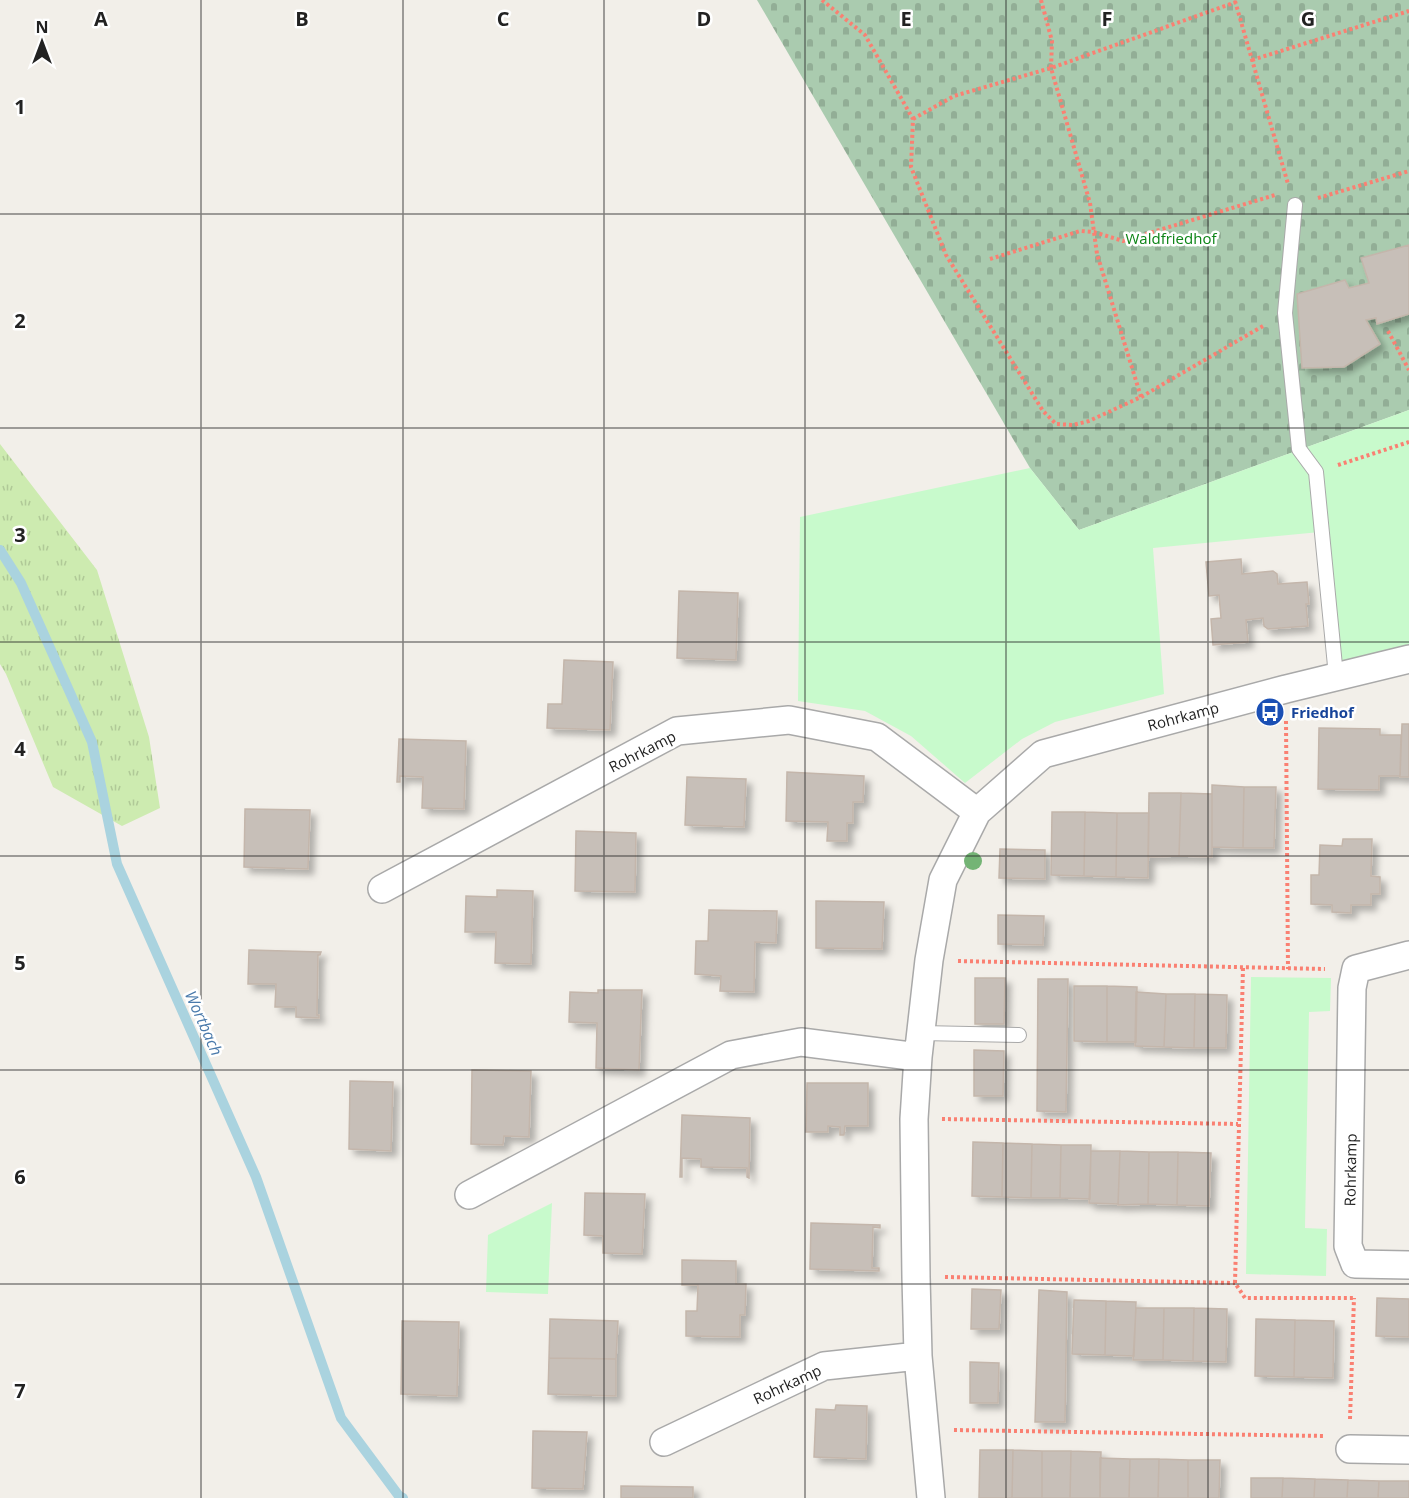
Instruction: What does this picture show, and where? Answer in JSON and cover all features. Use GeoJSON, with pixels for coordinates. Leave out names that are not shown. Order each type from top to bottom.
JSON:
{"type":"FeatureCollection","features":[{"type":"Feature","properties":{"kind":"street","name":"Rohrkamp"},"geometry":{"type":"LineString","coordinates":[[931,1498],[918,1356],[914,1119],[919,1045],[929,960],[943,880],[977,812],[1043,754],[1336,676],[1409,659]]}},
{"type":"Feature","properties":{"kind":"street","name":"Rohrkamp"},"geometry":{"type":"LineString","coordinates":[[382,889],[677,731],[789,720],[878,736],[977,812]]}},
{"type":"Feature","properties":{"kind":"street"},"geometry":{"type":"LineString","coordinates":[[1356,969],[1409,955]]}},
{"type":"Feature","properties":{"kind":"street","name":"Rohrkamp"},"geometry":{"type":"LineString","coordinates":[[1355,1264],[1348,1246],[1352,988],[1356,969]]}},
{"type":"Feature","properties":{"kind":"street"},"geometry":{"type":"LineString","coordinates":[[469,1194],[731,1055],[801,1042],[919,1045]]}},
{"type":"Feature","properties":{"kind":"street"},"geometry":{"type":"LineString","coordinates":[[1355,1264],[1409,1265]]}},
{"type":"Feature","properties":{"kind":"street","name":"Rohrkamp"},"geometry":{"type":"LineString","coordinates":[[664,1442],[824,1366],[918,1356]]}},
{"type":"Feature","properties":{"kind":"street"},"geometry":{"type":"LineString","coordinates":[[1350,1442],[1409,1450]]}},
{"type":"Feature","properties":{"kind":"lane"},"geometry":{"type":"LineString","coordinates":[[1294,205],[1285,313],[1299,449],[1316,472],[1336,676]]}},
{"type":"Feature","properties":{"kind":"lane"},"geometry":{"type":"LineString","coordinates":[[919,1045],[1019,1035]]}},
{"type":"Feature","properties":{"kind":"path"},"geometry":{"type":"LineString","coordinates":[[822,0],[865,35],[913,119],[911,167],[946,255],[1043,411],[1056,424],[1073,425],[1089,422],[1142,397],[1285,313]]}},
{"type":"Feature","properties":{"kind":"path"},"geometry":{"type":"LineString","coordinates":[[1041,0],[1052,41],[1051,68],[1090,202],[1097,254],[1142,397]]}},
{"type":"Feature","properties":{"kind":"path"},"geometry":{"type":"LineString","coordinates":[[913,119],[954,96],[1051,68],[1235,1],[1294,205],[1409,171]]}},
{"type":"Feature","properties":{"kind":"path"},"geometry":{"type":"LineString","coordinates":[[1252,60],[1409,11]]}},
{"type":"Feature","properties":{"kind":"path"},"geometry":{"type":"LineString","coordinates":[[990,259],[1080,231],[1094,232],[1123,241],[1290,190]]}},
{"type":"Feature","properties":{"kind":"path"},"geometry":{"type":"LineString","coordinates":[[1388,331],[1409,370]]}},
{"type":"Feature","properties":{"kind":"path"},"geometry":{"type":"LineString","coordinates":[[1316,472],[1409,442]]}},
{"type":"Feature","properties":{"kind":"path"},"geometry":{"type":"LineString","coordinates":[[1286,689],[1288,969]]}},
{"type":"Feature","properties":{"kind":"path"},"geometry":{"type":"LineString","coordinates":[[929,960],[1356,969]]}},
{"type":"Feature","properties":{"kind":"path"},"geometry":{"type":"LineString","coordinates":[[1243,968],[1235,1282],[1245,1298],[1354,1298]]}},
{"type":"Feature","properties":{"kind":"path"},"geometry":{"type":"LineString","coordinates":[[914,1119],[1238,1124]]}},
{"type":"Feature","properties":{"kind":"path"},"geometry":{"type":"LineString","coordinates":[[924,1429],[1350,1442],[1355,1264]]}},
{"type":"Feature","properties":{"kind":"path"},"geometry":{"type":"LineString","coordinates":[[916,1276],[1235,1282]]}},
{"type":"Feature","properties":{"kind":"green space","name":"Waldfriedhof"},"geometry":{"type":"Polygon","coordinates":[[[757,0],[1409,0],[1409,410],[1079,530],[1030,468],[757,0]]]}},
{"type":"Feature","properties":{"kind":"green space"},"geometry":{"type":"Polygon","coordinates":[[[1409,410],[1409,650],[1336,664],[1320,532],[1153,548],[1164,694],[1055,722],[1022,739],[965,783],[911,736],[865,711],[798,701],[800,517],[1030,468],[1079,530],[1409,410]]]}},
{"type":"Feature","properties":{"kind":"green space"},"geometry":{"type":"Polygon","coordinates":[[[0,444],[97,570],[149,737],[160,808],[122,826],[53,787],[0,664],[0,444]]]}},
{"type":"Feature","properties":{"kind":"green space"},"geometry":{"type":"Polygon","coordinates":[[[1251,977],[1331,978],[1330,1011],[1309,1012],[1305,1228],[1327,1229],[1326,1276],[1246,1274],[1251,977]]]}},
{"type":"Feature","properties":{"kind":"green space"},"geometry":{"type":"Polygon","coordinates":[[[552,1203],[548,1294],[486,1292],[488,1235],[552,1203]]]}},
{"type":"Feature","properties":{"kind":"building"},"geometry":{"type":"Polygon","coordinates":[[[1409,245],[1409,314],[1377,324],[1376,318],[1366,320],[1380,344],[1344,367],[1302,368],[1297,294],[1345,280],[1349,288],[1369,283],[1361,258],[1409,245]]]}},
{"type":"Feature","properties":{"kind":"building"},"geometry":{"type":"Polygon","coordinates":[[[1241,559],[1242,574],[1273,571],[1277,574],[1278,584],[1307,582],[1308,626],[1268,629],[1264,626],[1263,618],[1246,620],[1248,642],[1213,645],[1211,619],[1221,618],[1219,595],[1209,596],[1206,562],[1241,559]]]}},
{"type":"Feature","properties":{"kind":"building"},"geometry":{"type":"Polygon","coordinates":[[[679,591],[738,593],[736,660],[677,658],[679,591]]]}},
{"type":"Feature","properties":{"kind":"building"},"geometry":{"type":"Polygon","coordinates":[[[564,660],[613,662],[610,730],[547,728],[548,704],[562,704],[564,660]]]}},
{"type":"Feature","properties":{"kind":"building"},"geometry":{"type":"Polygon","coordinates":[[[1402,724],[1409,724],[1409,777],[1400,777],[1402,724]]]}},
{"type":"Feature","properties":{"kind":"building"},"geometry":{"type":"Polygon","coordinates":[[[1319,728],[1380,729],[1380,735],[1401,735],[1400,776],[1379,776],[1379,790],[1318,789],[1319,728]]]}},
{"type":"Feature","properties":{"kind":"building"},"geometry":{"type":"Polygon","coordinates":[[[399,739],[466,741],[464,809],[422,808],[423,777],[400,776],[400,782],[397,782],[399,739]]]}},
{"type":"Feature","properties":{"kind":"building"},"geometry":{"type":"Polygon","coordinates":[[[787,772],[864,776],[863,802],[853,802],[853,823],[847,823],[847,841],[827,841],[828,822],[786,821],[787,772]]]}},
{"type":"Feature","properties":{"kind":"building"},"geometry":{"type":"Polygon","coordinates":[[[687,777],[746,779],[744,827],[685,825],[687,777]]]}},
{"type":"Feature","properties":{"kind":"building"},"geometry":{"type":"Polygon","coordinates":[[[1212,785],[1244,787],[1243,848],[1212,847],[1212,785]]]}},
{"type":"Feature","properties":{"kind":"building"},"geometry":{"type":"Polygon","coordinates":[[[1244,787],[1276,787],[1274,848],[1243,848],[1244,787]]]}},
{"type":"Feature","properties":{"kind":"building"},"geometry":{"type":"Polygon","coordinates":[[[1149,793],[1181,793],[1179,856],[1148,857],[1149,793]]]}},
{"type":"Feature","properties":{"kind":"building"},"geometry":{"type":"Polygon","coordinates":[[[1181,793],[1212,794],[1212,857],[1179,856],[1181,793]]]}},
{"type":"Feature","properties":{"kind":"building"},"geometry":{"type":"Polygon","coordinates":[[[245,809],[310,810],[308,869],[244,867],[245,809]]]}},
{"type":"Feature","properties":{"kind":"building"},"geometry":{"type":"Polygon","coordinates":[[[1052,812],[1085,812],[1084,876],[1051,875],[1052,812]]]}},
{"type":"Feature","properties":{"kind":"building"},"geometry":{"type":"Polygon","coordinates":[[[1085,812],[1117,813],[1116,877],[1084,876],[1085,812]]]}},
{"type":"Feature","properties":{"kind":"building"},"geometry":{"type":"Polygon","coordinates":[[[1117,813],[1149,813],[1148,878],[1116,877],[1117,813]]]}},
{"type":"Feature","properties":{"kind":"building"},"geometry":{"type":"Polygon","coordinates":[[[576,831],[636,833],[635,892],[575,891],[576,831]]]}},
{"type":"Feature","properties":{"kind":"building"},"geometry":{"type":"Polygon","coordinates":[[[1343,839],[1372,839],[1371,876],[1380,877],[1380,894],[1371,894],[1371,905],[1351,905],[1351,913],[1332,912],[1332,905],[1311,904],[1311,875],[1319,875],[1320,845],[1342,846],[1343,839]]]}},
{"type":"Feature","properties":{"kind":"building"},"geometry":{"type":"Polygon","coordinates":[[[1000,849],[1045,850],[1045,879],[999,878],[1000,849]]]}},
{"type":"Feature","properties":{"kind":"building"},"geometry":{"type":"Polygon","coordinates":[[[497,890],[533,891],[531,964],[495,963],[496,932],[465,932],[466,896],[497,897],[497,890]]]}},
{"type":"Feature","properties":{"kind":"building"},"geometry":{"type":"Polygon","coordinates":[[[816,901],[884,902],[882,949],[816,948],[816,901]]]}},
{"type":"Feature","properties":{"kind":"building"},"geometry":{"type":"Polygon","coordinates":[[[709,910],[777,911],[776,943],[755,942],[754,992],[720,991],[721,976],[695,974],[696,941],[708,941],[709,910]]]}},
{"type":"Feature","properties":{"kind":"building"},"geometry":{"type":"Polygon","coordinates":[[[998,915],[1044,916],[1043,945],[998,944],[998,915]]]}},
{"type":"Feature","properties":{"kind":"building"},"geometry":{"type":"Polygon","coordinates":[[[249,950],[321,952],[318,955],[317,1015],[319,1018],[296,1017],[296,1007],[275,1007],[276,984],[248,984],[249,950]]]}},
{"type":"Feature","properties":{"kind":"building"},"geometry":{"type":"Polygon","coordinates":[[[975,978],[1005,978],[1004,1024],[975,1024],[975,978]]]}},
{"type":"Feature","properties":{"kind":"building"},"geometry":{"type":"Polygon","coordinates":[[[1038,979],[1068,979],[1066,1112],[1037,1111],[1038,979]]]}},
{"type":"Feature","properties":{"kind":"building"},"geometry":{"type":"Polygon","coordinates":[[[1074,986],[1107,986],[1107,1042],[1074,1041],[1074,986]]]}},
{"type":"Feature","properties":{"kind":"building"},"geometry":{"type":"Polygon","coordinates":[[[1107,986],[1137,987],[1136,1042],[1107,1042],[1107,986]]]}},
{"type":"Feature","properties":{"kind":"building"},"geometry":{"type":"Polygon","coordinates":[[[598,990],[642,990],[639,1070],[596,1068],[597,1023],[569,1022],[570,992],[598,993],[598,990]]]}},
{"type":"Feature","properties":{"kind":"building"},"geometry":{"type":"Polygon","coordinates":[[[1136,992],[1166,994],[1164,1047],[1135,1046],[1136,992]]]}},
{"type":"Feature","properties":{"kind":"building"},"geometry":{"type":"Polygon","coordinates":[[[1166,994],[1195,994],[1194,1048],[1164,1047],[1166,994]]]}},
{"type":"Feature","properties":{"kind":"building"},"geometry":{"type":"Polygon","coordinates":[[[1195,994],[1227,995],[1226,1048],[1194,1048],[1195,994]]]}},
{"type":"Feature","properties":{"kind":"building"},"geometry":{"type":"Polygon","coordinates":[[[974,1050],[1004,1051],[1003,1096],[974,1096],[974,1050]]]}},
{"type":"Feature","properties":{"kind":"building"},"geometry":{"type":"Polygon","coordinates":[[[472,1070],[531,1071],[529,1137],[504,1136],[503,1145],[471,1144],[472,1070]]]}},
{"type":"Feature","properties":{"kind":"building"},"geometry":{"type":"Polygon","coordinates":[[[350,1081],[393,1082],[391,1151],[349,1149],[350,1081]]]}},
{"type":"Feature","properties":{"kind":"building"},"geometry":{"type":"Polygon","coordinates":[[[807,1083],[868,1083],[868,1126],[845,1126],[844,1135],[840,1135],[840,1127],[828,1126],[828,1132],[806,1132],[807,1083]]]}},
{"type":"Feature","properties":{"kind":"building"},"geometry":{"type":"Polygon","coordinates":[[[682,1115],[750,1118],[749,1178],[747,1168],[701,1167],[701,1159],[682,1158],[682,1177],[680,1177],[682,1115]]]}},
{"type":"Feature","properties":{"kind":"building"},"geometry":{"type":"Polygon","coordinates":[[[973,1142],[1003,1143],[1002,1197],[972,1196],[973,1142]]]}},
{"type":"Feature","properties":{"kind":"building"},"geometry":{"type":"Polygon","coordinates":[[[1003,1143],[1032,1144],[1031,1198],[1002,1197],[1003,1143]]]}},
{"type":"Feature","properties":{"kind":"building"},"geometry":{"type":"Polygon","coordinates":[[[1032,1144],[1061,1145],[1060,1198],[1031,1198],[1032,1144]]]}},
{"type":"Feature","properties":{"kind":"building"},"geometry":{"type":"Polygon","coordinates":[[[1061,1145],[1091,1145],[1090,1199],[1060,1198],[1061,1145]]]}},
{"type":"Feature","properties":{"kind":"building"},"geometry":{"type":"Polygon","coordinates":[[[1091,1151],[1120,1151],[1118,1204],[1089,1203],[1091,1151]]]}},
{"type":"Feature","properties":{"kind":"building"},"geometry":{"type":"Polygon","coordinates":[[[1120,1151],[1149,1152],[1148,1204],[1118,1205],[1120,1151]]]}},
{"type":"Feature","properties":{"kind":"building"},"geometry":{"type":"Polygon","coordinates":[[[1149,1152],[1178,1152],[1177,1205],[1148,1204],[1149,1152]]]}},
{"type":"Feature","properties":{"kind":"building"},"geometry":{"type":"Polygon","coordinates":[[[1178,1152],[1211,1153],[1209,1206],[1177,1205],[1178,1152]]]}},
{"type":"Feature","properties":{"kind":"building"},"geometry":{"type":"Polygon","coordinates":[[[585,1193],[645,1194],[642,1254],[603,1253],[603,1236],[584,1235],[585,1193]]]}},
{"type":"Feature","properties":{"kind":"building"},"geometry":{"type":"Polygon","coordinates":[[[811,1223],[880,1225],[880,1228],[873,1227],[872,1268],[879,1268],[879,1271],[810,1269],[811,1223]]]}},
{"type":"Feature","properties":{"kind":"building"},"geometry":{"type":"Polygon","coordinates":[[[682,1260],[736,1261],[736,1284],[746,1284],[745,1315],[740,1315],[740,1337],[686,1336],[686,1311],[697,1311],[698,1285],[682,1285],[682,1260]]]}},
{"type":"Feature","properties":{"kind":"building"},"geometry":{"type":"Polygon","coordinates":[[[972,1289],[1001,1290],[999,1329],[971,1329],[972,1289]]]}},
{"type":"Feature","properties":{"kind":"building"},"geometry":{"type":"Polygon","coordinates":[[[1039,1290],[1067,1292],[1065,1422],[1035,1422],[1039,1290]]]}},
{"type":"Feature","properties":{"kind":"building"},"geometry":{"type":"Polygon","coordinates":[[[1377,1298],[1409,1299],[1409,1337],[1376,1336],[1377,1298]]]}},
{"type":"Feature","properties":{"kind":"building"},"geometry":{"type":"Polygon","coordinates":[[[1074,1300],[1106,1301],[1105,1355],[1072,1354],[1074,1300]]]}},
{"type":"Feature","properties":{"kind":"building"},"geometry":{"type":"Polygon","coordinates":[[[1106,1301],[1136,1302],[1134,1356],[1105,1355],[1106,1301]]]}},
{"type":"Feature","properties":{"kind":"building"},"geometry":{"type":"Polygon","coordinates":[[[1136,1308],[1164,1308],[1163,1360],[1133,1360],[1136,1308]]]}},
{"type":"Feature","properties":{"kind":"building"},"geometry":{"type":"Polygon","coordinates":[[[1164,1308],[1194,1308],[1193,1361],[1163,1360],[1164,1308]]]}},
{"type":"Feature","properties":{"kind":"building"},"geometry":{"type":"Polygon","coordinates":[[[1194,1308],[1227,1309],[1226,1362],[1193,1361],[1194,1308]]]}},
{"type":"Feature","properties":{"kind":"building"},"geometry":{"type":"Polygon","coordinates":[[[550,1319],[618,1321],[616,1359],[549,1358],[550,1319]]]}},
{"type":"Feature","properties":{"kind":"building"},"geometry":{"type":"Polygon","coordinates":[[[1256,1319],[1295,1320],[1294,1377],[1255,1376],[1256,1319]]]}},
{"type":"Feature","properties":{"kind":"building"},"geometry":{"type":"Polygon","coordinates":[[[1295,1320],[1334,1321],[1333,1378],[1294,1377],[1295,1320]]]}},
{"type":"Feature","properties":{"kind":"building"},"geometry":{"type":"Polygon","coordinates":[[[402,1321],[459,1322],[457,1396],[401,1394],[402,1321]]]}},
{"type":"Feature","properties":{"kind":"building"},"geometry":{"type":"Polygon","coordinates":[[[549,1358],[616,1359],[616,1396],[548,1394],[549,1358]]]}},
{"type":"Feature","properties":{"kind":"building"},"geometry":{"type":"Polygon","coordinates":[[[970,1362],[999,1363],[998,1403],[970,1403],[970,1362]]]}},
{"type":"Feature","properties":{"kind":"building"},"geometry":{"type":"Polygon","coordinates":[[[836,1405],[867,1406],[866,1459],[814,1457],[816,1409],[835,1410],[836,1405]]]}},
{"type":"Feature","properties":{"kind":"building"},"geometry":{"type":"Polygon","coordinates":[[[533,1431],[587,1432],[583,1489],[532,1488],[533,1431]]]}},
{"type":"Feature","properties":{"kind":"building"},"geometry":{"type":"Polygon","coordinates":[[[980,1450],[1013,1450],[1012,1498],[979,1498],[980,1450]]]}},
{"type":"Feature","properties":{"kind":"building"},"geometry":{"type":"Polygon","coordinates":[[[1013,1450],[1042,1451],[1042,1498],[1012,1498],[1013,1450]]]}},
{"type":"Feature","properties":{"kind":"building"},"geometry":{"type":"Polygon","coordinates":[[[1042,1451],[1071,1451],[1070,1498],[1042,1498],[1042,1451]]]}},
{"type":"Feature","properties":{"kind":"building"},"geometry":{"type":"Polygon","coordinates":[[[1071,1451],[1101,1452],[1100,1498],[1070,1498],[1071,1451]]]}},
{"type":"Feature","properties":{"kind":"building"},"geometry":{"type":"Polygon","coordinates":[[[1100,1458],[1130,1459],[1129,1498],[1100,1498],[1100,1458]]]}},
{"type":"Feature","properties":{"kind":"building"},"geometry":{"type":"Polygon","coordinates":[[[1130,1459],[1159,1459],[1158,1498],[1129,1498],[1130,1459]]]}},
{"type":"Feature","properties":{"kind":"building"},"geometry":{"type":"Polygon","coordinates":[[[1159,1459],[1188,1460],[1188,1498],[1158,1498],[1159,1459]]]}},
{"type":"Feature","properties":{"kind":"building"},"geometry":{"type":"Polygon","coordinates":[[[1188,1460],[1220,1460],[1219,1498],[1188,1498],[1188,1460]]]}},
{"type":"Feature","properties":{"kind":"building"},"geometry":{"type":"Polygon","coordinates":[[[1251,1478],[1283,1478],[1282,1498],[1251,1498],[1251,1478]]]}},
{"type":"Feature","properties":{"kind":"building"},"geometry":{"type":"Polygon","coordinates":[[[1283,1478],[1315,1479],[1314,1498],[1282,1498],[1283,1478]]]}},
{"type":"Feature","properties":{"kind":"building"},"geometry":{"type":"Polygon","coordinates":[[[1315,1479],[1348,1480],[1347,1498],[1314,1498],[1315,1479]]]}},
{"type":"Feature","properties":{"kind":"building"},"geometry":{"type":"Polygon","coordinates":[[[1348,1480],[1379,1481],[1378,1498],[1347,1498],[1348,1480]]]}},
{"type":"Feature","properties":{"kind":"building"},"geometry":{"type":"Polygon","coordinates":[[[1379,1481],[1409,1481],[1409,1498],[1378,1498],[1379,1481]]]}},
{"type":"Feature","properties":{"kind":"building"},"geometry":{"type":"Polygon","coordinates":[[[621,1486],[693,1487],[693,1498],[621,1498],[621,1486]]]}},
{"type":"Feature","properties":{"kind":"waterway","name":"Wortbach"},"geometry":{"type":"LineString","coordinates":[[0,550],[21,583],[92,742],[117,864],[256,1177],[341,1418],[399,1496],[403,1498]]}},
{"type":"Feature","properties":{"kind":"place","name":"Friedhof"},"geometry":{"type":"Point","coordinates":[1270,712]}}]}
